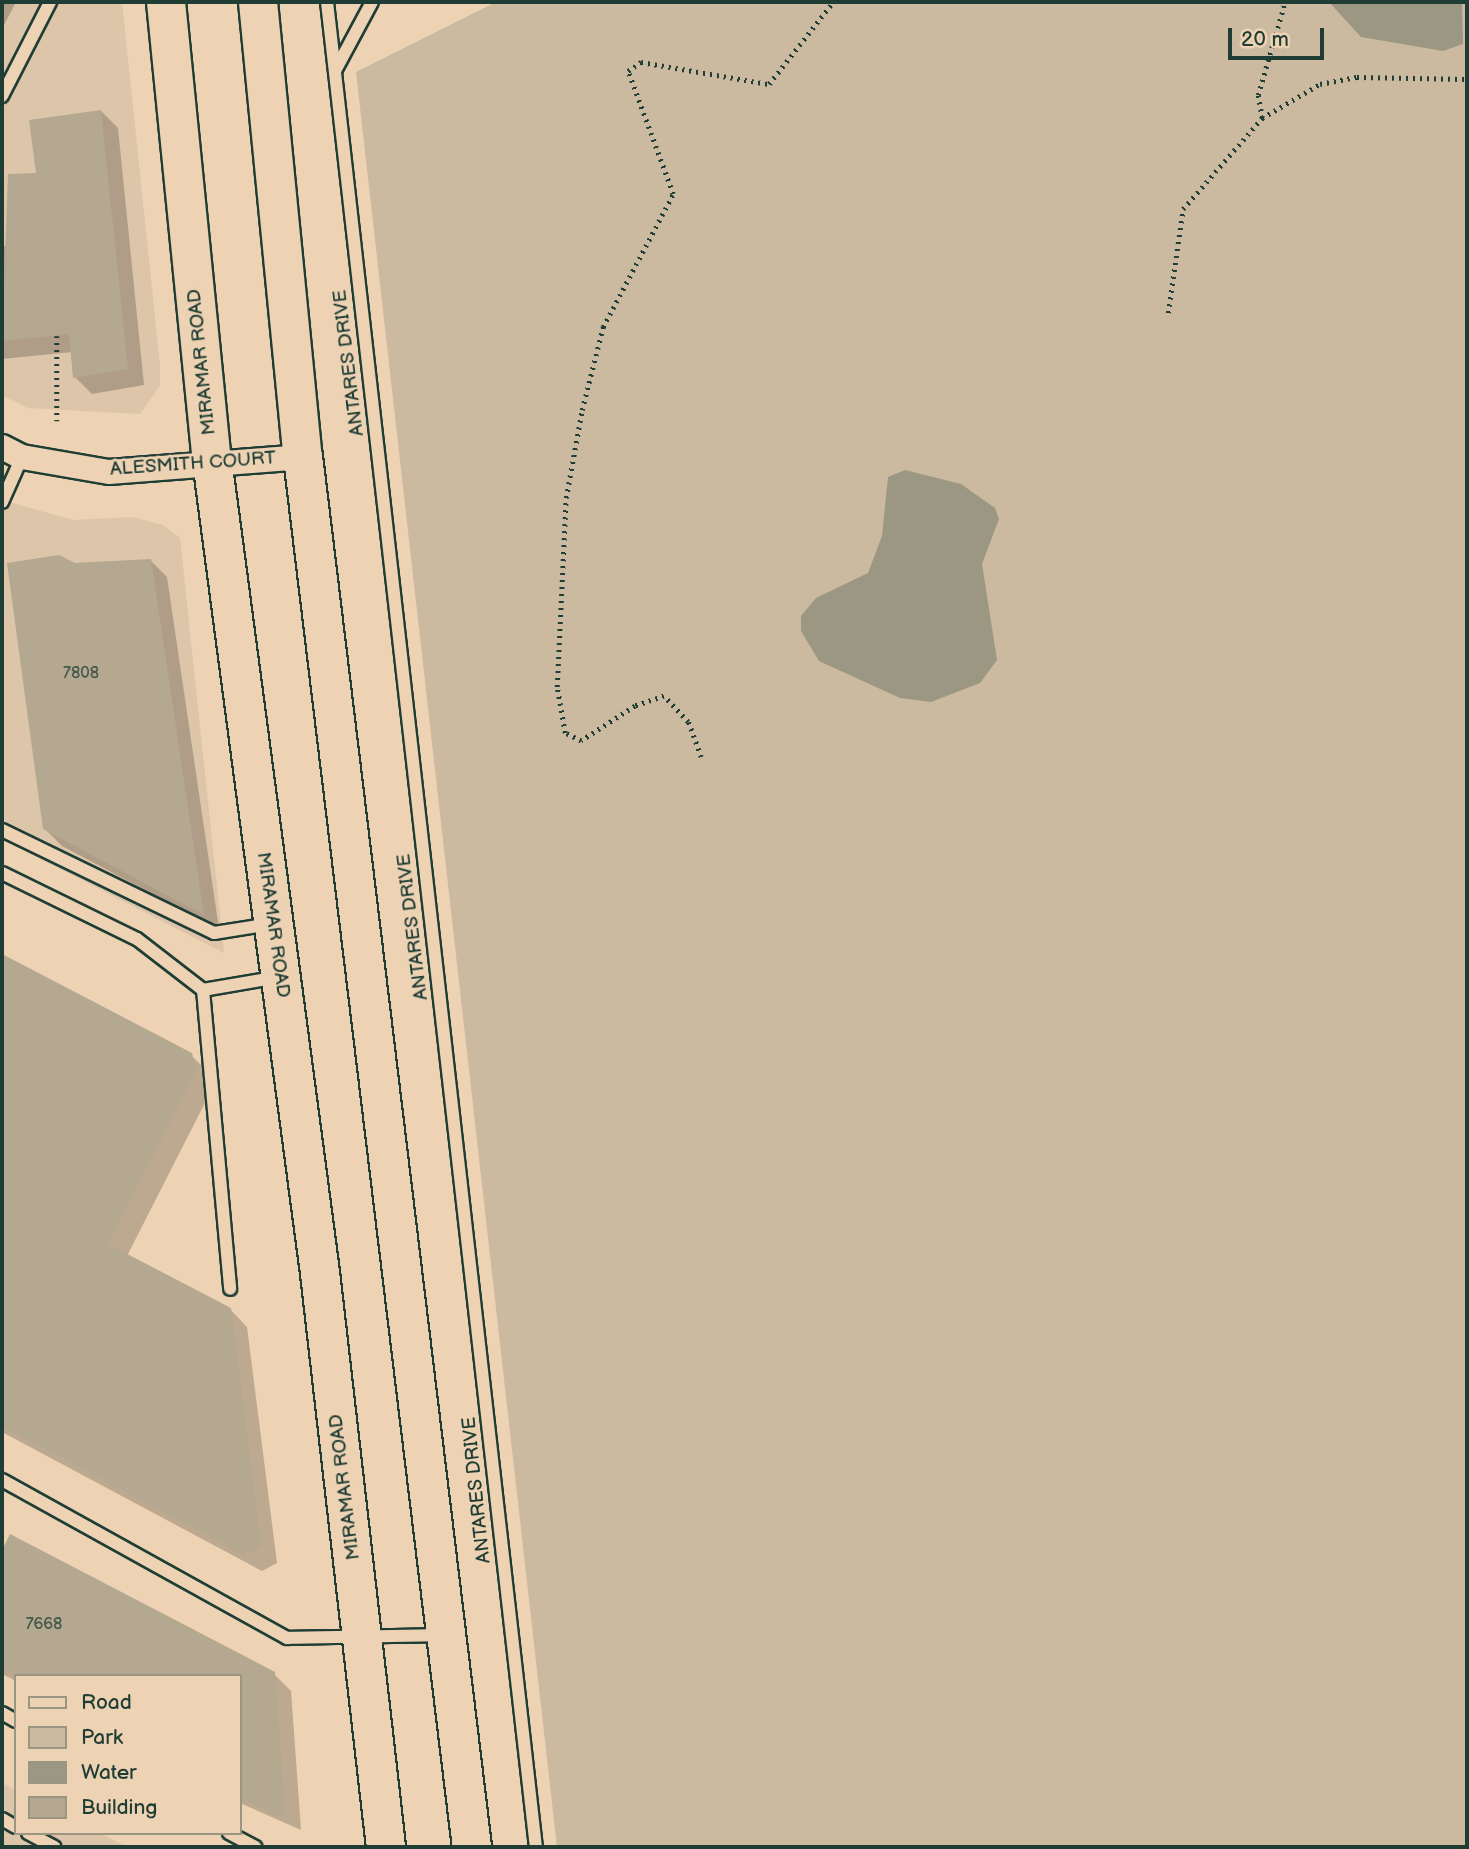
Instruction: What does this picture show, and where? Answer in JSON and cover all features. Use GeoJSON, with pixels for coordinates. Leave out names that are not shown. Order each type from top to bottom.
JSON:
{"type":"FeatureCollection","features":[{"type":"Feature","properties":{"kind":"main road","name":"MIRAMAR ROAD"},"geometry":{"type":"LineString","coordinates":[[166,2],[212,460],[280,977],[386,1847]]}},
{"type":"Feature","properties":{"kind":"main road"},"geometry":{"type":"LineString","coordinates":[[258,2],[303,457],[472,1847]]}},
{"type":"Feature","properties":{"kind":"street","name":"ALESMITH COURT"},"geometry":{"type":"LineString","coordinates":[[12,452],[109,472],[212,460],[303,457]]}},
{"type":"Feature","properties":{"kind":"lane"},"geometry":{"type":"LineString","coordinates":[[2,96],[50,2]]}},
{"type":"Feature","properties":{"kind":"lane","name":"ANTARES DRIVE"},"geometry":{"type":"LineString","coordinates":[[327,2],[536,1847]]}},
{"type":"Feature","properties":{"kind":"lane"},"geometry":{"type":"LineString","coordinates":[[335,71],[372,2]]}},
{"type":"Feature","properties":{"kind":"lane"},"geometry":{"type":"LineString","coordinates":[[2,502],[12,452]]}},
{"type":"Feature","properties":{"kind":"lane"},"geometry":{"type":"LineString","coordinates":[[2,830],[214,933],[273,924]]}},
{"type":"Feature","properties":{"kind":"lane"},"geometry":{"type":"LineString","coordinates":[[2,873],[137,939],[203,990],[230,1289]]}},
{"type":"Feature","properties":{"kind":"lane"},"geometry":{"type":"LineString","coordinates":[[203,990],[280,977]]}},
{"type":"Feature","properties":{"kind":"lane"},"geometry":{"type":"LineString","coordinates":[[2,1480],[287,1638],[446,1634]]}},
{"type":"Feature","properties":{"kind":"lane"},"geometry":{"type":"LineString","coordinates":[[32,1835],[54,1847]]}},
{"type":"Feature","properties":{"kind":"lane"},"geometry":{"type":"LineString","coordinates":[[233,1835],[255,1847]]}},
{"type":"Feature","properties":{"kind":"path"},"geometry":{"type":"LineString","coordinates":[[701,757],[688,722],[664,696],[635,706],[581,741],[565,733],[557,687],[566,498],[582,410],[603,327],[673,194],[628,71],[641,62],[769,84],[833,2]]}},
{"type":"Feature","properties":{"kind":"path"},"geometry":{"type":"LineString","coordinates":[[1262,118],[1258,95],[1284,2]]}},
{"type":"Feature","properties":{"kind":"path"},"geometry":{"type":"LineString","coordinates":[[1168,313],[1183,209],[1262,118],[1321,83],[1357,77],[1467,79]]}},
{"type":"Feature","properties":{"kind":"path"},"geometry":{"type":"LineString","coordinates":[[57,336],[57,421]]}},
{"type":"Feature","properties":{"kind":"shaded area"},"geometry":{"type":"Polygon","coordinates":[[[2,2],[122,2],[160,365],[160,386],[140,414],[28,408],[2,395],[2,2]]]}},
{"type":"Feature","properties":{"kind":"shaded area"},"geometry":{"type":"Polygon","coordinates":[[[2,500],[73,520],[132,517],[163,525],[180,538],[224,953],[2,839],[2,500]]]}},
{"type":"Feature","properties":{"kind":"shaded area"},"geometry":{"type":"Polygon","coordinates":[[[2,1783],[14,1789],[14,1835],[104,1835],[127,1847],[2,1847],[2,1783]]]}},
{"type":"Feature","properties":{"kind":"green space"},"geometry":{"type":"Polygon","coordinates":[[[496,2],[1467,2],[1467,1847],[557,1847],[356,72],[496,2]]]}},
{"type":"Feature","properties":{"kind":"water"},"geometry":{"type":"Polygon","coordinates":[[[1329,2],[1462,2],[1463,44],[1443,51],[1361,37],[1329,2]]]}},
{"type":"Feature","properties":{"kind":"water"},"geometry":{"type":"Polygon","coordinates":[[[905,470],[961,484],[995,508],[999,519],[982,564],[997,660],[980,683],[931,702],[900,698],[819,661],[801,631],[801,616],[816,598],[868,573],[882,536],[888,477],[905,470]]]}},
{"type":"Feature","properties":{"kind":"building"},"geometry":{"type":"Polygon","coordinates":[[[101,110],[128,369],[73,378],[69,334],[2,341],[8,174],[36,173],[29,120],[101,110]]]}},
{"type":"Feature","properties":{"kind":"building"},"geometry":{"type":"Polygon","coordinates":[[[59,555],[75,563],[151,559],[204,915],[43,829],[7,563],[59,555]]]}},
{"type":"Feature","properties":{"kind":"building"},"geometry":{"type":"Polygon","coordinates":[[[2,954],[192,1053],[196,1071],[108,1244],[231,1308],[261,1546],[244,1555],[2,1426],[2,954]]]}},
{"type":"Feature","properties":{"kind":"building"},"geometry":{"type":"Polygon","coordinates":[[[10,1534],[275,1672],[285,1814],[274,1815],[242,1798],[242,1674],[14,1674],[2,1668],[2,1550],[10,1534]]]}}]}
